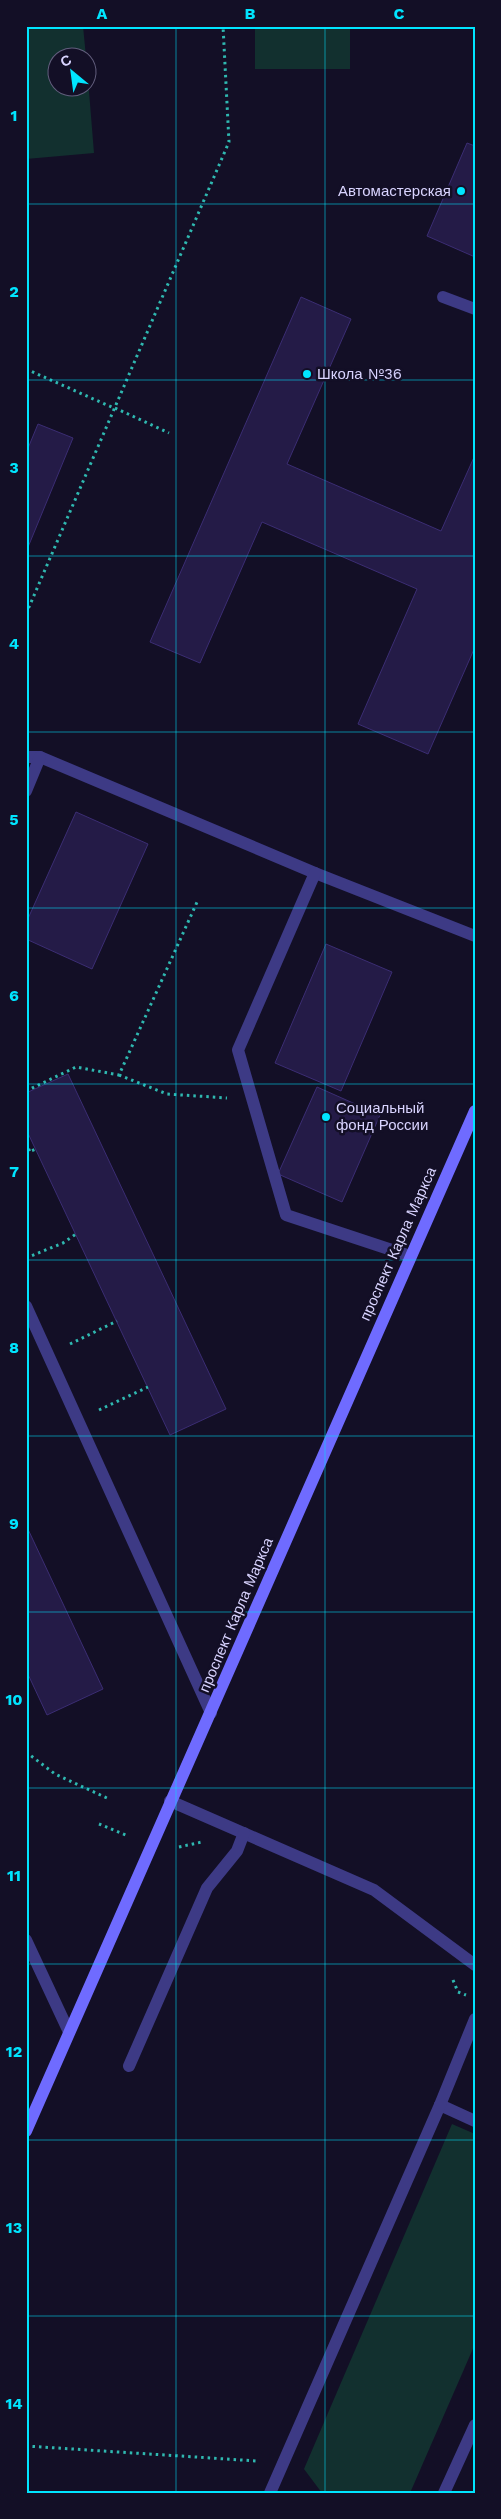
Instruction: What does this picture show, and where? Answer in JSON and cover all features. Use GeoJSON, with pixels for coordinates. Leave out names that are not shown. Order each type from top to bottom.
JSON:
{"type":"FeatureCollection","features":[{"type":"Feature","properties":{"kind":"street","name":"проспект Карла Маркса"},"geometry":{"type":"LineString","coordinates":[[26,2132],[475,1111]]}},
{"type":"Feature","properties":{"kind":"lane"},"geometry":{"type":"LineString","coordinates":[[443,297],[475,310]]}},
{"type":"Feature","properties":{"kind":"lane"},"geometry":{"type":"LineString","coordinates":[[26,757],[40,757],[315,873],[475,936]]}},
{"type":"Feature","properties":{"kind":"lane"},"geometry":{"type":"LineString","coordinates":[[26,791],[40,757]]}},
{"type":"Feature","properties":{"kind":"lane"},"geometry":{"type":"LineString","coordinates":[[315,873],[238,1050],[286,1215],[410,1256]]}},
{"type":"Feature","properties":{"kind":"lane"},"geometry":{"type":"LineString","coordinates":[[26,1306],[211,1713]]}},
{"type":"Feature","properties":{"kind":"lane"},"geometry":{"type":"LineString","coordinates":[[170,1801],[374,1890],[475,1965]]}},
{"type":"Feature","properties":{"kind":"lane"},"geometry":{"type":"LineString","coordinates":[[129,2066],[207,1888],[237,1851],[244,1833]]}},
{"type":"Feature","properties":{"kind":"lane"},"geometry":{"type":"LineString","coordinates":[[26,1940],[69,2032]]}},
{"type":"Feature","properties":{"kind":"lane"},"geometry":{"type":"LineString","coordinates":[[270,2493],[440,2105],[475,2019]]}},
{"type":"Feature","properties":{"kind":"lane"},"geometry":{"type":"LineString","coordinates":[[440,2105],[475,2120]]}},
{"type":"Feature","properties":{"kind":"lane"},"geometry":{"type":"LineString","coordinates":[[444,2493],[475,2425]]}},
{"type":"Feature","properties":{"kind":"path"},"geometry":{"type":"LineString","coordinates":[[26,614],[229,142],[223,26]]}},
{"type":"Feature","properties":{"kind":"path"},"geometry":{"type":"LineString","coordinates":[[26,369],[170,433]]}},
{"type":"Feature","properties":{"kind":"path"},"geometry":{"type":"LineString","coordinates":[[119,1075],[198,900]]}},
{"type":"Feature","properties":{"kind":"path"},"geometry":{"type":"LineString","coordinates":[[26,1091],[76,1067],[119,1075],[168,1094],[252,1100]]}},
{"type":"Feature","properties":{"kind":"path"},"geometry":{"type":"LineString","coordinates":[[26,1143],[28,1152],[36,1149]]}},
{"type":"Feature","properties":{"kind":"path"},"geometry":{"type":"LineString","coordinates":[[26,1258],[63,1243],[76,1234]]}},
{"type":"Feature","properties":{"kind":"path"},"geometry":{"type":"LineString","coordinates":[[48,1354],[117,1321]]}},
{"type":"Feature","properties":{"kind":"path"},"geometry":{"type":"LineString","coordinates":[[78,1420],[148,1386]]}},
{"type":"Feature","properties":{"kind":"path"},"geometry":{"type":"LineString","coordinates":[[26,1752],[55,1774],[109,1799]]}},
{"type":"Feature","properties":{"kind":"path"},"geometry":{"type":"LineString","coordinates":[[99,1824],[134,1839]]}},
{"type":"Feature","properties":{"kind":"path"},"geometry":{"type":"LineString","coordinates":[[26,2446],[263,2462]]}},
{"type":"Feature","properties":{"kind":"green space"},"geometry":{"type":"Polygon","coordinates":[[[26,26],[83,26],[85,48],[48,48],[48,98],[90,98],[94,153],[26,159],[26,26]]]}},
{"type":"Feature","properties":{"kind":"green space"},"geometry":{"type":"Polygon","coordinates":[[[255,26],[350,26],[350,69],[255,69],[255,26]]]}},
{"type":"Feature","properties":{"kind":"green space"},"geometry":{"type":"Polygon","coordinates":[[[452,2124],[475,2134],[475,2344],[410,2493],[322,2493],[304,2469],[452,2124]]]}},
{"type":"Feature","properties":{"kind":"building","name":"Автомастерская"},"geometry":{"type":"Polygon","coordinates":[[[467,143],[475,146],[475,257],[427,236],[467,143]]]}},
{"type":"Feature","properties":{"kind":"building"},"geometry":{"type":"Polygon","coordinates":[[[301,297],[351,319],[287,464],[441,531],[475,455],[475,647],[428,754],[358,724],[417,589],[262,522],[200,663],[150,642],[301,297]]]}},
{"type":"Feature","properties":{"kind":"building"},"geometry":{"type":"Polygon","coordinates":[[[38,424],[73,438],[26,552],[26,453],[38,424]]]}},
{"type":"Feature","properties":{"kind":"building"},"geometry":{"type":"Polygon","coordinates":[[[76,812],[148,844],[92,969],[26,939],[26,923],[76,812]]]}},
{"type":"Feature","properties":{"kind":"building"},"geometry":{"type":"Polygon","coordinates":[[[326,944],[392,972],[341,1091],[275,1063],[326,944]]]}},
{"type":"Feature","properties":{"kind":"building"},"geometry":{"type":"Polygon","coordinates":[[[68,1074],[226,1409],[170,1435],[26,1129],[26,1093],[68,1074]]]}},
{"type":"Feature","properties":{"kind":"building"},"geometry":{"type":"Polygon","coordinates":[[[317,1087],[380,1115],[342,1202],[278,1174],[317,1087]]]}},
{"type":"Feature","properties":{"kind":"building"},"geometry":{"type":"Polygon","coordinates":[[[26,1525],[103,1689],[47,1715],[26,1670],[26,1525]]]}},
{"type":"Feature","properties":{"kind":"place","name":"Автомастерская"},"geometry":{"type":"Point","coordinates":[461,191]}},
{"type":"Feature","properties":{"kind":"place","name":"Школа №36"},"geometry":{"type":"Point","coordinates":[307,374]}},
{"type":"Feature","properties":{"kind":"place","name":"Социальный фонд России"},"geometry":{"type":"Point","coordinates":[326,1117]}}]}
